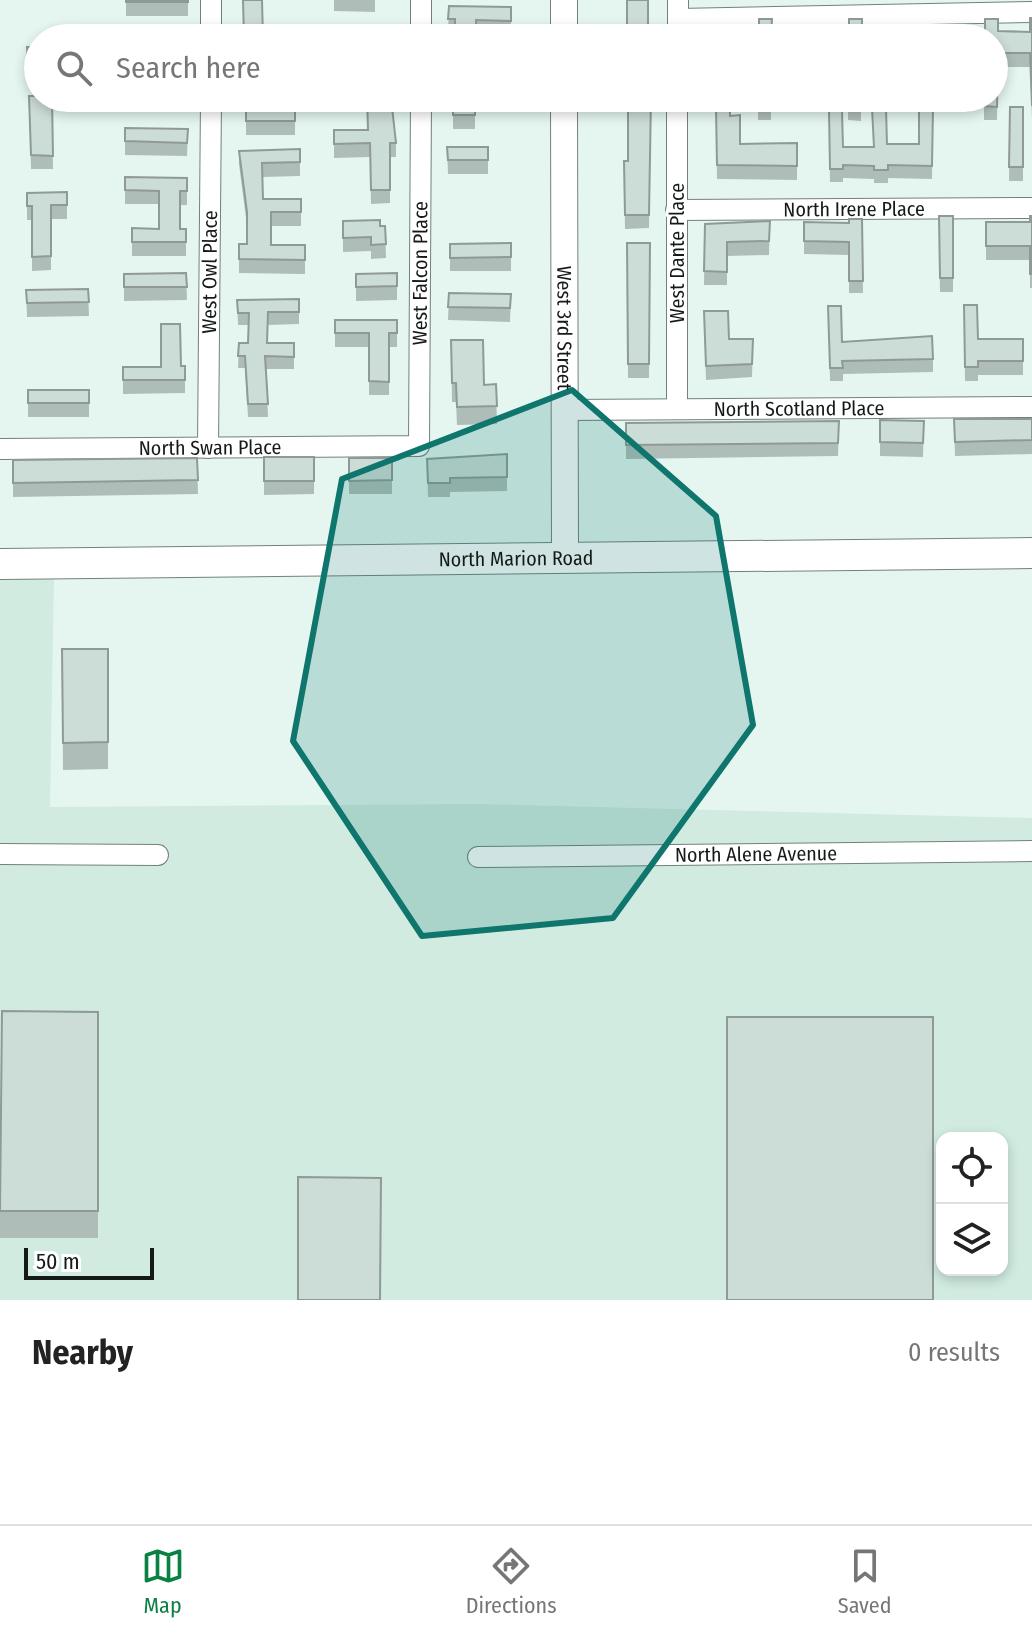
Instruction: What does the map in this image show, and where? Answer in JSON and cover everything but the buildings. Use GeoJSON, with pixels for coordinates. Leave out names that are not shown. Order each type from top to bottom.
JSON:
{"type":"FeatureCollection","features":[{"type":"Feature","properties":{"kind":"main road","name":"North Marion Road"},"geometry":{"type":"LineString","coordinates":[[0,564],[1032,553]]}},
{"type":"Feature","properties":{"kind":"street"},"geometry":{"type":"LineString","coordinates":[[211,0],[211,24]]}},
{"type":"Feature","properties":{"kind":"street"},"geometry":{"type":"LineString","coordinates":[[421,0],[421,24]]}},
{"type":"Feature","properties":{"kind":"street"},"geometry":{"type":"LineString","coordinates":[[564,0],[564,24]]}},
{"type":"Feature","properties":{"kind":"street"},"geometry":{"type":"LineString","coordinates":[[678,19],[1032,12]]}},
{"type":"Feature","properties":{"kind":"street","name":"West Owl Place"},"geometry":{"type":"LineString","coordinates":[[208,448],[211,112]]}},
{"type":"Feature","properties":{"kind":"street","name":"West Falcon Place"},"geometry":{"type":"LineString","coordinates":[[419,446],[421,112]]}},
{"type":"Feature","properties":{"kind":"street","name":"West 3rd Street"},"geometry":{"type":"LineString","coordinates":[[564,112],[565,557]]}},
{"type":"Feature","properties":{"kind":"street","name":"West Dante Place"},"geometry":{"type":"LineString","coordinates":[[677,112],[677,409]]}},
{"type":"Feature","properties":{"kind":"street","name":"North Irene Place"},"geometry":{"type":"LineString","coordinates":[[676,210],[1032,208]]}},
{"type":"Feature","properties":{"kind":"street","name":"North Scotland Place"},"geometry":{"type":"LineString","coordinates":[[565,410],[1032,407]]}},
{"type":"Feature","properties":{"kind":"street","name":"North Swan Place"},"geometry":{"type":"LineString","coordinates":[[0,449],[419,446]]}},
{"type":"Feature","properties":{"kind":"street","name":"North Alene Avenue"},"geometry":{"type":"LineString","coordinates":[[478,857],[1032,851]]}},
{"type":"Feature","properties":{"kind":"street"},"geometry":{"type":"LineString","coordinates":[[0,854],[158,855]]}},
{"type":"Feature","properties":{"kind":"highlighted area"},"geometry":{"type":"Polygon","coordinates":[[[572,390],[716,516],[753,725],[613,918],[422,936],[293,741],[342,479],[572,390]]]}},
{"type":"Feature","properties":{"kind":"shaded area"},"geometry":{"type":"Polygon","coordinates":[[[54,577],[50,807],[478,804],[1032,818],[1032,1300],[0,1300],[0,578],[54,577]]]}}]}
